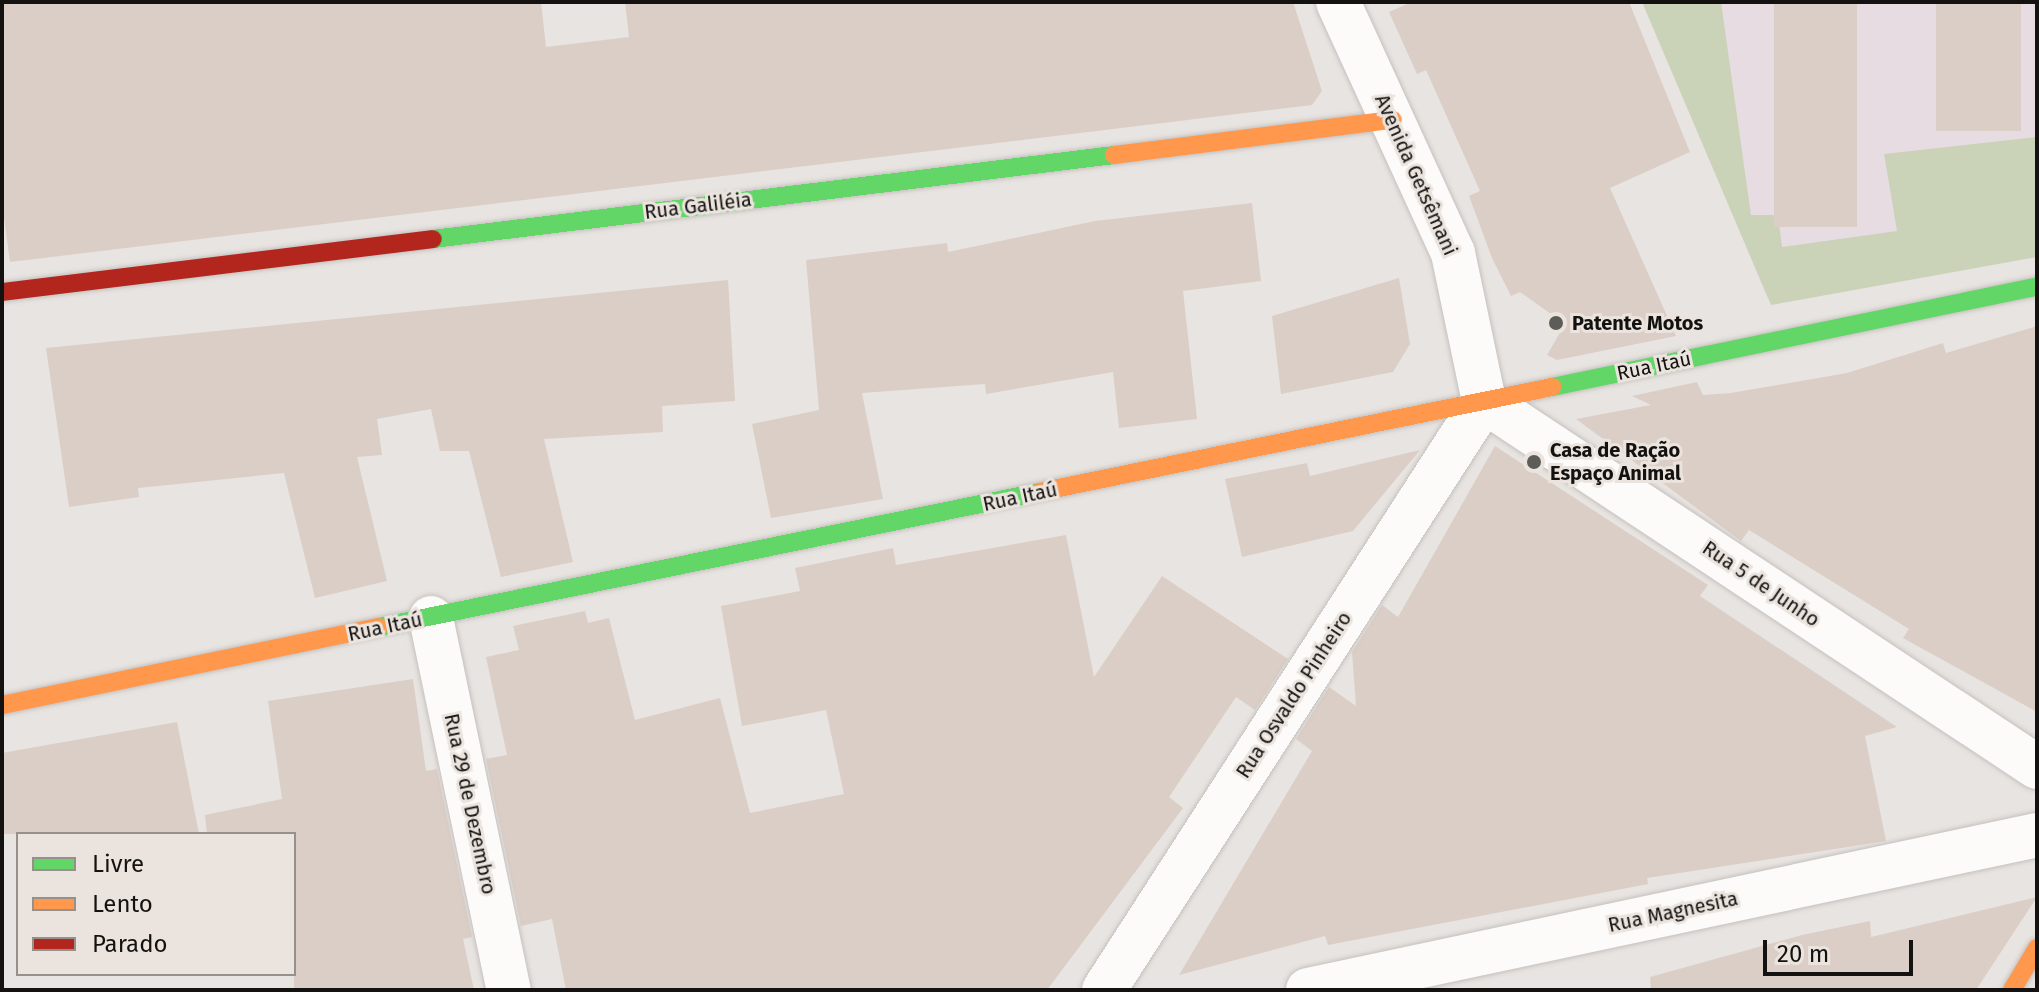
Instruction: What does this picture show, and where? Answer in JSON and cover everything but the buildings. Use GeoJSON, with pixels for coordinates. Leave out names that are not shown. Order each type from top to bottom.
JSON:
{"type":"FeatureCollection","features":[{"type":"Feature","properties":{"kind":"street","name":"Avenida Getsêmani"},"geometry":{"type":"LineString","coordinates":[[1338,2],[1453,253],[1484,401]]}},
{"type":"Feature","properties":{"kind":"street","name":"Rua Galiléia"},"geometry":{"type":"LineString","coordinates":[[2,292],[1393,120]]}},
{"type":"Feature","properties":{"kind":"street","name":"Rua Itaú"},"geometry":{"type":"LineString","coordinates":[[2,705],[2037,287]]}},
{"type":"Feature","properties":{"kind":"street","name":"Rua 5 de Junho"},"geometry":{"type":"LineString","coordinates":[[1484,401],[2037,767]]}},
{"type":"Feature","properties":{"kind":"street","name":"Rua Osvaldo Pinheiro"},"geometry":{"type":"LineString","coordinates":[[1104,990],[1484,401]]}},
{"type":"Feature","properties":{"kind":"street","name":"Rua 29 de Dezembro"},"geometry":{"type":"LineString","coordinates":[[431,618],[509,990]]}},
{"type":"Feature","properties":{"kind":"street","name":"Rua Magnesita"},"geometry":{"type":"LineString","coordinates":[[1308,990],[2037,835]]}},
{"type":"Feature","properties":{"kind":"street"},"geometry":{"type":"LineString","coordinates":[[2012,990],[2037,948]]}},
{"type":"Feature","properties":{"kind":"shaded area"},"geometry":{"type":"Polygon","coordinates":[[[1646,2],[2037,2],[2037,250],[1765,293],[1646,2]]]}},
{"type":"Feature","properties":{"kind":"green space"},"geometry":{"type":"Polygon","coordinates":[[[1642,2],[1721,2],[1751,215],[1778,215],[1782,247],[1897,231],[1884,154],[2037,137],[2037,257],[1771,305],[1642,2]]]}},
{"type":"Feature","properties":{"kind":"traffic: fast"},"geometry":{"type":"LineString","coordinates":[[433,239],[1114,155]]}},
{"type":"Feature","properties":{"kind":"traffic: fast"},"geometry":{"type":"LineString","coordinates":[[1552,387],[2037,287]]}},
{"type":"Feature","properties":{"kind":"traffic: fast"},"geometry":{"type":"LineString","coordinates":[[379,627],[1039,492]]}},
{"type":"Feature","properties":{"kind":"traffic: slow"},"geometry":{"type":"LineString","coordinates":[[1114,155],[1393,120]]}},
{"type":"Feature","properties":{"kind":"traffic: slow"},"geometry":{"type":"LineString","coordinates":[[1039,492],[1552,387]]}},
{"type":"Feature","properties":{"kind":"traffic: slow"},"geometry":{"type":"LineString","coordinates":[[2,705],[379,627]]}},
{"type":"Feature","properties":{"kind":"traffic: slow"},"geometry":{"type":"LineString","coordinates":[[2012,990],[2037,948]]}},
{"type":"Feature","properties":{"kind":"traffic: jam"},"geometry":{"type":"LineString","coordinates":[[2,292],[433,239]]}},
{"type":"Feature","properties":{"kind":"place","name":"Patente Motos"},"geometry":{"type":"Point","coordinates":[1556,323]}},
{"type":"Feature","properties":{"kind":"place","name":"Casa de Ração Espaço Animal"},"geometry":{"type":"Point","coordinates":[1534,462]}}]}
